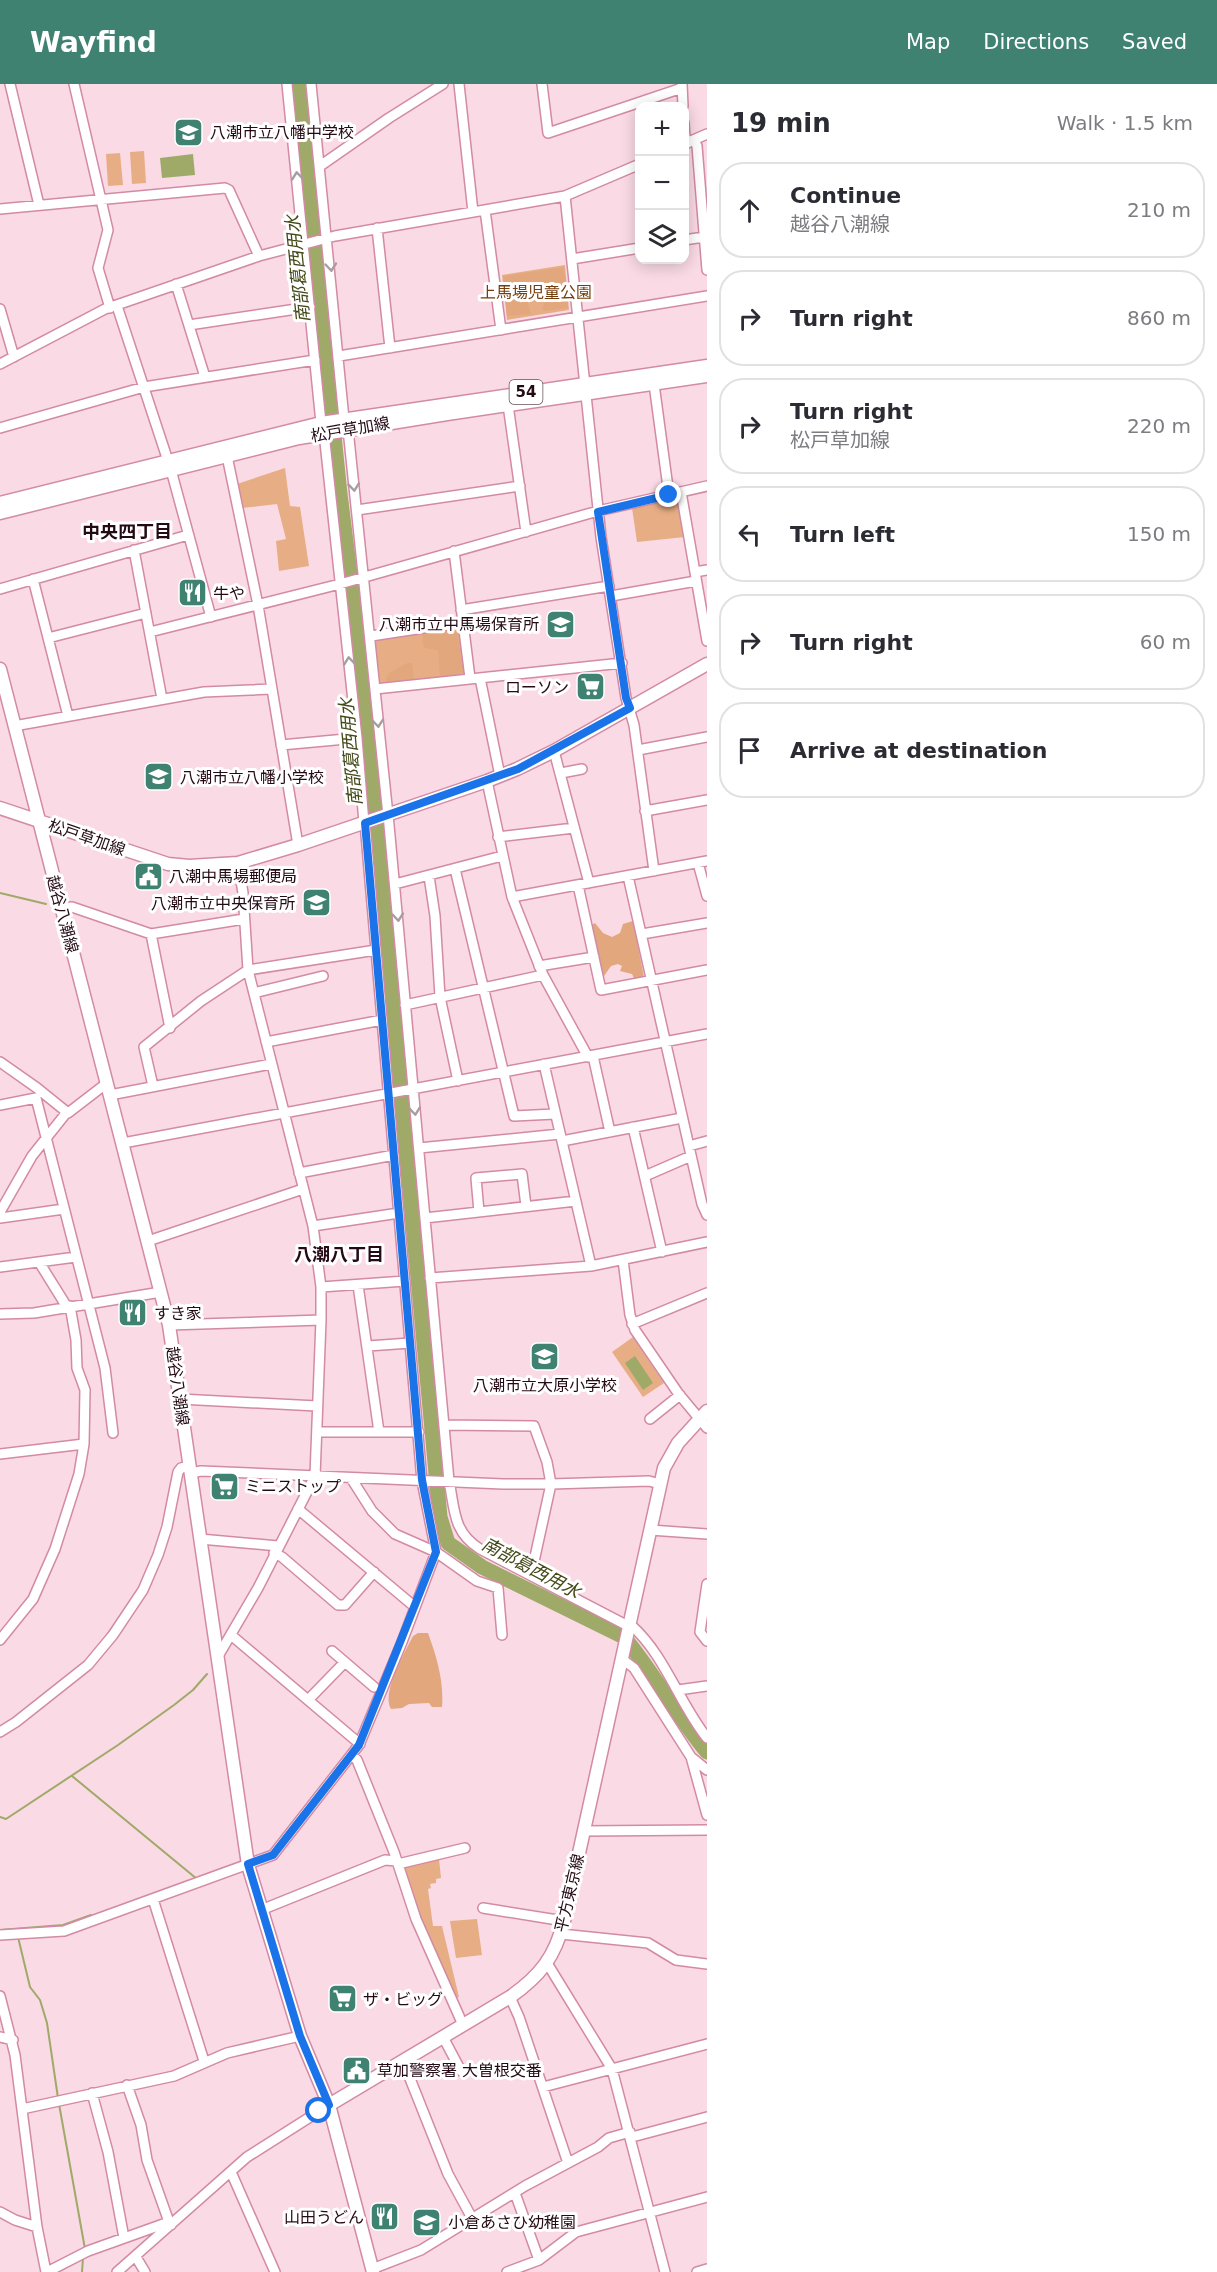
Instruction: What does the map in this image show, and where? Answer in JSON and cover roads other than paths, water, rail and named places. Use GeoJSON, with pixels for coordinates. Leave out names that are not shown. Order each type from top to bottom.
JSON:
{"type":"FeatureCollection","features":[{"type":"Feature","properties":{"kind":"main road","name":"松戸草加線"},"geometry":{"type":"LineString","coordinates":[[346,424],[508,405],[707,366]]}},
{"type":"Feature","properties":{"kind":"main road","name":"松戸草加線"},"geometry":{"type":"LineString","coordinates":[[0,513],[170,466],[322,428],[587,389],[654,384],[707,376]]}},
{"type":"Feature","properties":{"kind":"main road","name":"松戸草加線"},"geometry":{"type":"LineString","coordinates":[[0,503],[170,466],[228,456],[322,428]]}},
{"type":"Feature","properties":{"kind":"main road","name":"松戸草加線"},"geometry":{"type":"LineString","coordinates":[[0,808],[168,864],[189,866],[238,863],[366,823],[500,776],[554,751],[707,664]]}},
{"type":"Feature","properties":{"kind":"main road","name":"越谷八潮線"},"geometry":{"type":"LineString","coordinates":[[0,669],[169,1325],[248,1864],[300,2036],[329,2105]]}},
{"type":"Feature","properties":{"kind":"main road","name":"平方東京線"},"geometry":{"type":"LineString","coordinates":[[329,2105],[510,1997],[533,1980],[547,1963],[561,1934],[660,1484],[670,1455],[687,1430],[704,1419]]}},
{"type":"Feature","properties":{"kind":"main road"},"geometry":{"type":"LineString","coordinates":[[329,2105],[372,2271]]}},
{"type":"Feature","properties":{"kind":"street"},"geometry":{"type":"LineString","coordinates":[[10,84],[39,205]]}},
{"type":"Feature","properties":{"kind":"street"},"geometry":{"type":"LineString","coordinates":[[74,84],[108,230],[98,267],[144,387],[170,466],[211,617]]}},
{"type":"Feature","properties":{"kind":"street"},"geometry":{"type":"LineString","coordinates":[[0,1935],[64,1931],[273,1855],[360,1744],[436,1552],[419,1432],[366,823],[322,428],[306,243],[287,84]]}},
{"type":"Feature","properties":{"kind":"street"},"geometry":{"type":"LineString","coordinates":[[311,84],[395,884],[444,1425],[447,1481],[463,1536],[480,1549],[630,1627],[642,1637],[707,1738]]}},
{"type":"Feature","properties":{"kind":"street"},"geometry":{"type":"LineString","coordinates":[[320,166],[443,84]]}},
{"type":"Feature","properties":{"kind":"street"},"geometry":{"type":"LineString","coordinates":[[459,84],[473,212]]}},
{"type":"Feature","properties":{"kind":"street"},"geometry":{"type":"LineString","coordinates":[[542,84],[548,133],[682,86],[684,102]]}},
{"type":"Feature","properties":{"kind":"street"},"geometry":{"type":"LineString","coordinates":[[689,142],[707,134]]}},
{"type":"Feature","properties":{"kind":"street"},"geometry":{"type":"LineString","coordinates":[[689,142],[697,146],[707,270]]}},
{"type":"Feature","properties":{"kind":"street"},"geometry":{"type":"LineString","coordinates":[[0,364],[114,307],[259,256],[326,238],[377,228],[565,196],[635,166]]}},
{"type":"Feature","properties":{"kind":"street"},"geometry":{"type":"LineString","coordinates":[[0,209],[228,188],[259,256]]}},
{"type":"Feature","properties":{"kind":"street"},"geometry":{"type":"LineString","coordinates":[[565,196],[587,389],[598,512],[638,750],[654,871]]}},
{"type":"Feature","properties":{"kind":"street"},"geometry":{"type":"LineString","coordinates":[[485,210],[501,330]]}},
{"type":"Feature","properties":{"kind":"street"},"geometry":{"type":"LineString","coordinates":[[377,228],[390,348]]}},
{"type":"Feature","properties":{"kind":"street"},"geometry":{"type":"LineString","coordinates":[[689,239],[704,237]]}},
{"type":"Feature","properties":{"kind":"street"},"geometry":{"type":"LineString","coordinates":[[572,259],[635,249]]}},
{"type":"Feature","properties":{"kind":"street"},"geometry":{"type":"LineString","coordinates":[[176,284],[205,377]]}},
{"type":"Feature","properties":{"kind":"street"},"geometry":{"type":"LineString","coordinates":[[339,357],[707,296]]}},
{"type":"Feature","properties":{"kind":"street"},"geometry":{"type":"LineString","coordinates":[[189,325],[310,307]]}},
{"type":"Feature","properties":{"kind":"street"},"geometry":{"type":"LineString","coordinates":[[0,309],[14,357]]}},
{"type":"Feature","properties":{"kind":"street"},"geometry":{"type":"LineString","coordinates":[[0,428],[144,387],[315,360]]}},
{"type":"Feature","properties":{"kind":"street"},"geometry":{"type":"LineString","coordinates":[[654,384],[669,495]]}},
{"type":"Feature","properties":{"kind":"street"},"geometry":{"type":"LineString","coordinates":[[508,405],[526,532]]}},
{"type":"Feature","properties":{"kind":"street"},"geometry":{"type":"LineString","coordinates":[[228,456],[258,605],[298,845]]}},
{"type":"Feature","properties":{"kind":"street"},"geometry":{"type":"LineString","coordinates":[[357,510],[520,486]]}},
{"type":"Feature","properties":{"kind":"street"},"geometry":{"type":"LineString","coordinates":[[150,632],[340,584],[598,512],[707,486]]}},
{"type":"Feature","properties":{"kind":"street"},"geometry":{"type":"LineString","coordinates":[[681,492],[707,640]]}},
{"type":"Feature","properties":{"kind":"street"},"geometry":{"type":"LineString","coordinates":[[0,588],[188,535]]}},
{"type":"Feature","properties":{"kind":"street"},"geometry":{"type":"LineString","coordinates":[[134,550],[162,699]]}},
{"type":"Feature","properties":{"kind":"street"},"geometry":{"type":"LineString","coordinates":[[454,552],[462,622],[500,776]]}},
{"type":"Feature","properties":{"kind":"street"},"geometry":{"type":"LineString","coordinates":[[461,610],[610,591],[696,576],[707,570]]}},
{"type":"Feature","properties":{"kind":"street"},"geometry":{"type":"LineString","coordinates":[[33,579],[68,716]]}},
{"type":"Feature","properties":{"kind":"street"},"geometry":{"type":"LineString","coordinates":[[48,638],[146,613]]}},
{"type":"Feature","properties":{"kind":"street"},"geometry":{"type":"LineString","coordinates":[[370,636],[462,622]]}},
{"type":"Feature","properties":{"kind":"street"},"geometry":{"type":"LineString","coordinates":[[375,689],[622,663]]}},
{"type":"Feature","properties":{"kind":"street"},"geometry":{"type":"LineString","coordinates":[[14,726],[204,692],[271,689]]}},
{"type":"Feature","properties":{"kind":"street"},"geometry":{"type":"LineString","coordinates":[[638,750],[707,737]]}},
{"type":"Feature","properties":{"kind":"street"},"geometry":{"type":"LineString","coordinates":[[281,745],[357,738]]}},
{"type":"Feature","properties":{"kind":"street"},"geometry":{"type":"LineString","coordinates":[[554,751],[589,883]]}},
{"type":"Feature","properties":{"kind":"street"},"geometry":{"type":"LineString","coordinates":[[561,773],[582,769]]}},
{"type":"Feature","properties":{"kind":"street"},"geometry":{"type":"LineString","coordinates":[[487,781],[512,897],[541,970],[590,1056],[610,1132]]}},
{"type":"Feature","properties":{"kind":"street"},"geometry":{"type":"LineString","coordinates":[[645,812],[707,800]]}},
{"type":"Feature","properties":{"kind":"street"},"geometry":{"type":"LineString","coordinates":[[498,837],[574,828]]}},
{"type":"Feature","properties":{"kind":"street"},"geometry":{"type":"LineString","coordinates":[[395,884],[502,856]]}},
{"type":"Feature","properties":{"kind":"street"},"geometry":{"type":"LineString","coordinates":[[512,897],[702,862],[707,896]]}},
{"type":"Feature","properties":{"kind":"street"},"geometry":{"type":"LineString","coordinates":[[217,1658],[315,1476],[321,1320],[321,1287],[313,1226],[248,970],[243,893],[238,863]]}},
{"type":"Feature","properties":{"kind":"street"},"geometry":{"type":"LineString","coordinates":[[455,869],[514,1116],[555,1114]]}},
{"type":"Feature","properties":{"kind":"street"},"geometry":{"type":"LineString","coordinates":[[429,876],[435,916],[440,998],[458,1080]]}},
{"type":"Feature","properties":{"kind":"street"},"geometry":{"type":"LineString","coordinates":[[628,876],[688,1146],[702,1204],[707,1215]]}},
{"type":"Feature","properties":{"kind":"street"},"geometry":{"type":"LineString","coordinates":[[578,885],[601,990],[707,970]]}},
{"type":"Feature","properties":{"kind":"street"},"geometry":{"type":"LineString","coordinates":[[61,908],[72,907],[151,934],[244,918]]}},
{"type":"Feature","properties":{"kind":"street"},"geometry":{"type":"LineString","coordinates":[[642,934],[707,922]]}},
{"type":"Feature","properties":{"kind":"street"},"geometry":{"type":"LineString","coordinates":[[151,934],[170,1028]]}},
{"type":"Feature","properties":{"kind":"street"},"geometry":{"type":"LineString","coordinates":[[153,1086],[144,1047],[201,1001],[248,970],[376,950]]}},
{"type":"Feature","properties":{"kind":"street"},"geometry":{"type":"LineString","coordinates":[[405,1005],[440,998],[594,957]]}},
{"type":"Feature","properties":{"kind":"street"},"geometry":{"type":"LineString","coordinates":[[254,993],[323,976]]}},
{"type":"Feature","properties":{"kind":"street"},"geometry":{"type":"LineString","coordinates":[[266,1042],[382,1020]]}},
{"type":"Feature","properties":{"kind":"street"},"geometry":{"type":"LineString","coordinates":[[123,1143],[707,1034]]}},
{"type":"Feature","properties":{"kind":"street"},"geometry":{"type":"LineString","coordinates":[[0,1062],[67,1112]]}},
{"type":"Feature","properties":{"kind":"street"},"geometry":{"type":"LineString","coordinates":[[0,1212],[32,1156],[67,1112],[108,1089],[153,1086],[271,1064]]}},
{"type":"Feature","properties":{"kind":"street"},"geometry":{"type":"LineString","coordinates":[[544,1064],[591,1266]]}},
{"type":"Feature","properties":{"kind":"street"},"geometry":{"type":"LineString","coordinates":[[0,1105],[36,1098],[105,1368],[113,1434]]}},
{"type":"Feature","properties":{"kind":"street"},"geometry":{"type":"LineString","coordinates":[[419,1148],[561,1138],[610,1132],[682,1118]]}},
{"type":"Feature","properties":{"kind":"street"},"geometry":{"type":"LineString","coordinates":[[633,1127],[662,1252]]}},
{"type":"Feature","properties":{"kind":"street"},"geometry":{"type":"LineString","coordinates":[[688,1146],[707,1141]]}},
{"type":"Feature","properties":{"kind":"street"},"geometry":{"type":"LineString","coordinates":[[299,1173],[394,1155]]}},
{"type":"Feature","properties":{"kind":"street"},"geometry":{"type":"LineString","coordinates":[[645,1176],[691,1156]]}},
{"type":"Feature","properties":{"kind":"street"},"geometry":{"type":"LineString","coordinates":[[479,1212],[476,1178],[522,1174],[526,1206]]}},
{"type":"Feature","properties":{"kind":"street"},"geometry":{"type":"LineString","coordinates":[[148,1241],[303,1189]]}},
{"type":"Feature","properties":{"kind":"street"},"geometry":{"type":"LineString","coordinates":[[425,1218],[576,1201]]}},
{"type":"Feature","properties":{"kind":"street"},"geometry":{"type":"LineString","coordinates":[[0,1218],[64,1209]]}},
{"type":"Feature","properties":{"kind":"street"},"geometry":{"type":"LineString","coordinates":[[313,1226],[399,1213]]}},
{"type":"Feature","properties":{"kind":"street"},"geometry":{"type":"LineString","coordinates":[[430,1278],[591,1266],[707,1242]]}},
{"type":"Feature","properties":{"kind":"street"},"geometry":{"type":"LineString","coordinates":[[0,1267],[76,1257]]}},
{"type":"Feature","properties":{"kind":"street"},"geometry":{"type":"LineString","coordinates":[[623,1260],[632,1324],[680,1395],[704,1419]]}},
{"type":"Feature","properties":{"kind":"street"},"geometry":{"type":"LineString","coordinates":[[0,1640],[33,1599],[46,1571],[75,1489],[84,1444],[85,1390],[77,1368],[76,1340],[69,1306],[39,1262]]}},
{"type":"Feature","properties":{"kind":"street"},"geometry":{"type":"LineString","coordinates":[[321,1287],[405,1281]]}},
{"type":"Feature","properties":{"kind":"street"},"geometry":{"type":"LineString","coordinates":[[358,1285],[379,1432]]}},
{"type":"Feature","properties":{"kind":"street"},"geometry":{"type":"LineString","coordinates":[[0,1314],[34,1313],[161,1292]]}},
{"type":"Feature","properties":{"kind":"street"},"geometry":{"type":"LineString","coordinates":[[632,1324],[707,1293]]}},
{"type":"Feature","properties":{"kind":"street"},"geometry":{"type":"LineString","coordinates":[[169,1325],[321,1320]]}},
{"type":"Feature","properties":{"kind":"street"},"geometry":{"type":"LineString","coordinates":[[368,1346],[410,1343]]}},
{"type":"Feature","properties":{"kind":"street"},"geometry":{"type":"LineString","coordinates":[[650,1419],[680,1395]]}},
{"type":"Feature","properties":{"kind":"street"},"geometry":{"type":"LineString","coordinates":[[180,1399],[317,1406]]}},
{"type":"Feature","properties":{"kind":"street"},"geometry":{"type":"LineString","coordinates":[[444,1425],[534,1426],[547,1462],[551,1484],[531,1575]]}},
{"type":"Feature","properties":{"kind":"street"},"geometry":{"type":"LineString","coordinates":[[317,1432],[419,1432]]}},
{"type":"Feature","properties":{"kind":"street"},"geometry":{"type":"LineString","coordinates":[[0,1454],[84,1444]]}},
{"type":"Feature","properties":{"kind":"street"},"geometry":{"type":"LineString","coordinates":[[0,1732],[88,1665],[113,1635],[149,1577],[167,1527],[178,1472],[181,1468],[201,1471],[351,1478],[551,1484],[650,1481],[660,1484]]}},
{"type":"Feature","properties":{"kind":"street"},"geometry":{"type":"LineString","coordinates":[[351,1478],[372,1511],[395,1534],[436,1552],[477,1581],[498,1588],[502,1635]]}},
{"type":"Feature","properties":{"kind":"street"},"geometry":{"type":"LineString","coordinates":[[298,1509],[415,1607]]}},
{"type":"Feature","properties":{"kind":"street"},"geometry":{"type":"LineString","coordinates":[[650,1530],[707,1534]]}},
{"type":"Feature","properties":{"kind":"street"},"geometry":{"type":"LineString","coordinates":[[200,1539],[276,1550],[338,1605],[345,1605],[374,1572]]}},
{"type":"Feature","properties":{"kind":"street"},"geometry":{"type":"LineString","coordinates":[[707,1584],[700,1632],[707,1641]]}},
{"type":"Feature","properties":{"kind":"street"},"geometry":{"type":"LineString","coordinates":[[231,1635],[360,1744]]}},
{"type":"Feature","properties":{"kind":"street"},"geometry":{"type":"LineString","coordinates":[[332,1651],[374,1687]]}},
{"type":"Feature","properties":{"kind":"street"},"geometry":{"type":"LineString","coordinates":[[623,1655],[634,1668],[691,1757],[707,1815]]}},
{"type":"Feature","properties":{"kind":"street"},"geometry":{"type":"LineString","coordinates":[[308,1700],[345,1662]]}},
{"type":"Feature","properties":{"kind":"street"},"geometry":{"type":"LineString","coordinates":[[678,1690],[707,1686]]}},
{"type":"Feature","properties":{"kind":"street"},"geometry":{"type":"LineString","coordinates":[[352,1755],[357,1760],[398,1863],[416,1919],[464,2025]]}},
{"type":"Feature","properties":{"kind":"street"},"geometry":{"type":"LineString","coordinates":[[691,1757],[707,1770]]}},
{"type":"Feature","properties":{"kind":"street"},"geometry":{"type":"LineString","coordinates":[[583,1831],[707,1830]]}},
{"type":"Feature","properties":{"kind":"street"},"geometry":{"type":"LineString","coordinates":[[261,1910],[385,1860],[398,1863],[463,1847]]}},
{"type":"Feature","properties":{"kind":"street"},"geometry":{"type":"LineString","coordinates":[[153,1899],[204,2061]]}},
{"type":"Feature","properties":{"kind":"street"},"geometry":{"type":"LineString","coordinates":[[483,1908],[564,1921]]}},
{"type":"Feature","properties":{"kind":"street"},"geometry":{"type":"LineString","coordinates":[[561,1934],[648,1942],[676,1960],[707,1964]]}},
{"type":"Feature","properties":{"kind":"street"},"geometry":{"type":"LineString","coordinates":[[547,1963],[612,2069],[665,2272]]}},
{"type":"Feature","properties":{"kind":"street"},"geometry":{"type":"LineString","coordinates":[[0,1996],[13,2040],[37,2227],[47,2272],[88,2251],[170,2224]]}},
{"type":"Feature","properties":{"kind":"street"},"geometry":{"type":"LineString","coordinates":[[510,1997],[519,2017],[568,2163]]}},
{"type":"Feature","properties":{"kind":"street"},"geometry":{"type":"LineString","coordinates":[[22,2109],[174,2076],[204,2061],[244,2048],[300,2036]]}},
{"type":"Feature","properties":{"kind":"street"},"geometry":{"type":"LineString","coordinates":[[0,2037],[13,2040]]}},
{"type":"Feature","properties":{"kind":"street"},"geometry":{"type":"LineString","coordinates":[[443,2037],[461,2071]]}},
{"type":"Feature","properties":{"kind":"street"},"geometry":{"type":"LineString","coordinates":[[543,2087],[707,2044]]}},
{"type":"Feature","properties":{"kind":"street"},"geometry":{"type":"LineString","coordinates":[[403,2061],[448,2174],[472,2220]]}},
{"type":"Feature","properties":{"kind":"street"},"geometry":{"type":"LineString","coordinates":[[127,2085],[141,2125],[147,2160],[170,2224]]}},
{"type":"Feature","properties":{"kind":"street"},"geometry":{"type":"LineString","coordinates":[[92,2092],[108,2152],[124,2238]]}},
{"type":"Feature","properties":{"kind":"street"},"geometry":{"type":"LineString","coordinates":[[117,2272],[265,2144],[329,2105]]}},
{"type":"Feature","properties":{"kind":"street"},"geometry":{"type":"LineString","coordinates":[[372,2271],[421,2250],[515,2193],[598,2147],[609,2138],[707,2117]]}},
{"type":"Feature","properties":{"kind":"street"},"geometry":{"type":"LineString","coordinates":[[231,2172],[275,2272]]}},
{"type":"Feature","properties":{"kind":"street"},"geometry":{"type":"LineString","coordinates":[[515,2193],[539,2260]]}},
{"type":"Feature","properties":{"kind":"street"},"geometry":{"type":"LineString","coordinates":[[507,2272],[519,2270],[539,2260],[576,2232],[707,2197]]}},
{"type":"Feature","properties":{"kind":"street"},"geometry":{"type":"LineString","coordinates":[[0,2212],[37,2227]]}},
{"type":"Feature","properties":{"kind":"street"},"geometry":{"type":"LineString","coordinates":[[136,2257],[145,2272]]}},
{"type":"Feature","properties":{"kind":"street"},"geometry":{"type":"LineString","coordinates":[[697,2272],[707,2268]]}},
{"type":"Feature","properties":{"kind":"waterway","name":"南部葛西用水"},"geometry":{"type":"LineString","coordinates":[[298,84],[340,494],[362,669],[440,1517],[448,1543],[482,1567],[624,1637],[707,1752]]}},
{"type":"Feature","properties":{"kind":"waterway"},"geometry":{"type":"LineString","coordinates":[[0,893],[46,904]]}},
{"type":"Feature","properties":{"kind":"waterway"},"geometry":{"type":"LineString","coordinates":[[105,1638],[140,1586]]}},
{"type":"Feature","properties":{"kind":"waterway"},"geometry":{"type":"LineString","coordinates":[[0,1817],[6,1819],[118,1745],[193,1690],[207,1674]]}},
{"type":"Feature","properties":{"kind":"waterway"},"geometry":{"type":"LineString","coordinates":[[72,1776],[197,1879]]}},
{"type":"Feature","properties":{"kind":"waterway"},"geometry":{"type":"LineString","coordinates":[[0,1930],[63,1925],[91,1915]]}},
{"type":"Feature","properties":{"kind":"waterway"},"geometry":{"type":"LineString","coordinates":[[18,1937],[30,1987],[40,2000],[47,2023],[58,2098]]}},
{"type":"Feature","properties":{"kind":"waterway"},"geometry":{"type":"LineString","coordinates":[[59,2104],[85,2249]]}},
{"type":"Feature","properties":{"kind":"waterway"},"geometry":{"type":"LineString","coordinates":[[82,2272],[83,2258]]}},
{"type":"Feature","properties":{"kind":"place","name":"八潮市立八幡中学校"},"geometry":{"type":"Point","coordinates":[189,132]}},
{"type":"Feature","properties":{"kind":"place","name":"牛や"},"geometry":{"type":"Point","coordinates":[192,593]}},
{"type":"Feature","properties":{"kind":"place","name":"八潮市立中馬場保育所"},"geometry":{"type":"Point","coordinates":[560,624]}},
{"type":"Feature","properties":{"kind":"place","name":"ローソン"},"geometry":{"type":"Point","coordinates":[590,687]}},
{"type":"Feature","properties":{"kind":"place","name":"八潮市立八幡小学校"},"geometry":{"type":"Point","coordinates":[159,777]}},
{"type":"Feature","properties":{"kind":"place","name":"八潮中馬場郵便局"},"geometry":{"type":"Point","coordinates":[148,876]}},
{"type":"Feature","properties":{"kind":"place","name":"八潮市立中央保育所"},"geometry":{"type":"Point","coordinates":[316,903]}},
{"type":"Feature","properties":{"kind":"place","name":"すき家"},"geometry":{"type":"Point","coordinates":[133,1313]}},
{"type":"Feature","properties":{"kind":"place","name":"八潮市立大原小学校"},"geometry":{"type":"Point","coordinates":[545,1357]}},
{"type":"Feature","properties":{"kind":"place","name":"ミニストップ"},"geometry":{"type":"Point","coordinates":[224,1486]}},
{"type":"Feature","properties":{"kind":"place","name":"ザ・ビッグ"},"geometry":{"type":"Point","coordinates":[342,1999]}},
{"type":"Feature","properties":{"kind":"place","name":"草加警察署 大曽根交番"},"geometry":{"type":"Point","coordinates":[356,2070]}},
{"type":"Feature","properties":{"kind":"place","name":"山田うどん"},"geometry":{"type":"Point","coordinates":[385,2217]}},
{"type":"Feature","properties":{"kind":"place","name":"小倉あさひ幼稚園"},"geometry":{"type":"Point","coordinates":[427,2222]}},
{"type":"Feature","properties":{"kind":"district","name":"中央四丁目"},"geometry":{"type":"Point","coordinates":[127,532]}},
{"type":"Feature","properties":{"kind":"district","name":"八潮八丁目"},"geometry":{"type":"Point","coordinates":[339,1255]}},
{"type":"Feature","properties":{"kind":"park label","name":"上馬場児童公園"},"geometry":{"type":"Point","coordinates":[536,292]}}]}
